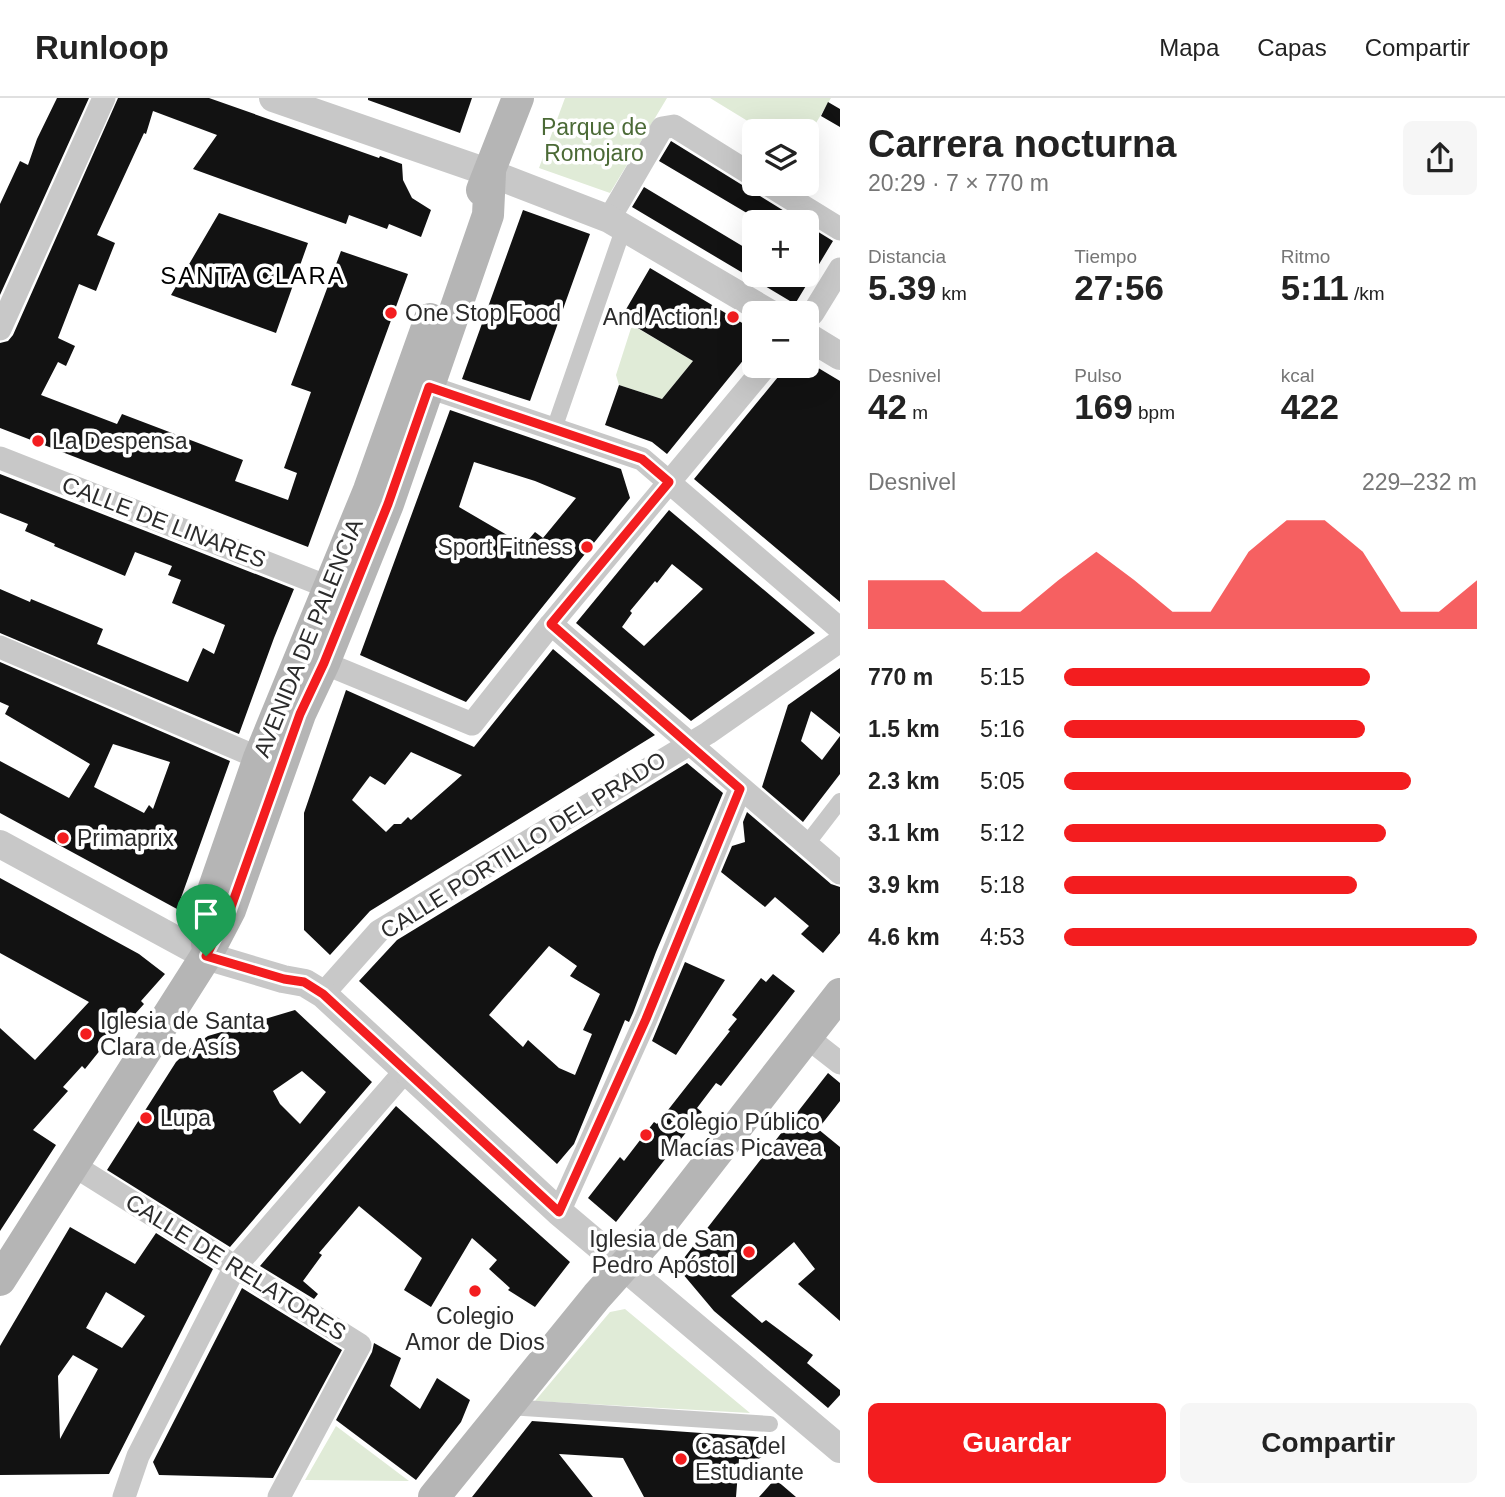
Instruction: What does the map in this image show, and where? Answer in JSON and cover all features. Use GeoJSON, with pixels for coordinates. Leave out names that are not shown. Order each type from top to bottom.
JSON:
{"type":"FeatureCollection","features":[{"type":"Feature","properties":{"kind":"main road","name":"AVENIDA DE PALENCIA"},"geometry":{"type":"LineString","coordinates":[[206,956],[207,908],[258,758],[369,490],[456,243],[491,173],[518,98]]}},
{"type":"Feature","properties":{"kind":"main road","name":"AVENIDA DE PALENCIA"},"geometry":{"type":"LineString","coordinates":[[206,956],[230,910],[300,714],[324,663],[388,504],[488,215],[491,173]]}},
{"type":"Feature","properties":{"kind":"main road"},"geometry":{"type":"LineString","coordinates":[[3,1269],[73,1165],[206,956]]}},
{"type":"Feature","properties":{"kind":"main road"},"geometry":{"type":"LineString","coordinates":[[434,1497],[659,1228],[840,995]]}},
{"type":"Feature","properties":{"kind":"street"},"geometry":{"type":"LineString","coordinates":[[0,329],[104,98]]}},
{"type":"Feature","properties":{"kind":"street"},"geometry":{"type":"LineString","coordinates":[[273,98],[491,173],[617,223],[749,301]]}},
{"type":"Feature","properties":{"kind":"street"},"geometry":{"type":"LineString","coordinates":[[554,429],[617,223],[662,128],[674,126],[742,168]]}},
{"type":"Feature","properties":{"kind":"street"},"geometry":{"type":"LineString","coordinates":[[786,196],[840,229]]}},
{"type":"Feature","properties":{"kind":"street"},"geometry":{"type":"LineString","coordinates":[[819,303],[840,270]]}},
{"type":"Feature","properties":{"kind":"street"},"geometry":{"type":"LineString","coordinates":[[819,343],[840,356]]}},
{"type":"Feature","properties":{"kind":"street"},"geometry":{"type":"LineString","coordinates":[[324,663],[472,724],[551,624],[756,378]]}},
{"type":"Feature","properties":{"kind":"street"},"geometry":{"type":"LineString","coordinates":[[429,387],[642,459],[840,629]]}},
{"type":"Feature","properties":{"kind":"street","name":"CALLE DE LINARES"},"geometry":{"type":"LineString","coordinates":[[0,458],[328,587]]}},
{"type":"Feature","properties":{"kind":"street"},"geometry":{"type":"LineString","coordinates":[[551,624],[840,873]]}},
{"type":"Feature","properties":{"kind":"street","name":"CALLE PORTILLO DEL PRADO"},"geometry":{"type":"LineString","coordinates":[[323,994],[379,931],[708,733],[840,641]]}},
{"type":"Feature","properties":{"kind":"street"},"geometry":{"type":"LineString","coordinates":[[0,648],[258,758]]}},
{"type":"Feature","properties":{"kind":"street"},"geometry":{"type":"LineString","coordinates":[[559,1212],[646,1019],[740,789]]}},
{"type":"Feature","properties":{"kind":"street"},"geometry":{"type":"LineString","coordinates":[[806,845],[840,801]]}},
{"type":"Feature","properties":{"kind":"street"},"geometry":{"type":"LineString","coordinates":[[0,844],[206,956],[284,979],[304,982],[323,994],[559,1212],[839,1446]]}},
{"type":"Feature","properties":{"kind":"street"},"geometry":{"type":"LineString","coordinates":[[808,1038],[840,1063]]}},
{"type":"Feature","properties":{"kind":"street"},"geometry":{"type":"LineString","coordinates":[[124,1497],[138,1455],[235,1267],[406,1070]]}},
{"type":"Feature","properties":{"kind":"street","name":"CALLE DE RELATORES"},"geometry":{"type":"LineString","coordinates":[[73,1165],[360,1345],[279,1497]]}},
{"type":"Feature","properties":{"kind":"street"},"geometry":{"type":"LineString","coordinates":[[507,1407],[770,1424]]}},
{"type":"Feature","properties":{"kind":"green space","name":"Parque de Romojaro"},"geometry":{"type":"Polygon","coordinates":[[[565,98],[667,98],[610,193],[539,168],[565,98]]]}},
{"type":"Feature","properties":{"kind":"green space"},"geometry":{"type":"Polygon","coordinates":[[[710,98],[831,98],[818,119],[744,119],[710,98]]]}},
{"type":"Feature","properties":{"kind":"green space"},"geometry":{"type":"Polygon","coordinates":[[[632,325],[693,361],[662,399],[619,385],[616,375],[632,325]]]}},
{"type":"Feature","properties":{"kind":"green space"},"geometry":{"type":"Polygon","coordinates":[[[625,1309],[750,1413],[535,1401],[610,1312],[625,1309]]]}},
{"type":"Feature","properties":{"kind":"green space"},"geometry":{"type":"Polygon","coordinates":[[[336,1426],[409,1481],[305,1480],[336,1426]]]}},
{"type":"Feature","properties":{"kind":"building"},"geometry":{"type":"Polygon","coordinates":[[[57,98],[89,98],[0,295],[0,204],[20,161],[28,165],[57,98]]]}},
{"type":"Feature","properties":{"kind":"building"},"geometry":{"type":"Polygon","coordinates":[[[118,98],[209,98],[379,158],[380,156],[402,164],[403,180],[412,198],[431,210],[421,237],[389,224],[387,229],[349,215],[346,224],[193,169],[217,135],[153,111],[146,134],[144,133],[97,235],[115,243],[96,291],[79,284],[58,338],[75,346],[66,366],[58,362],[41,395],[117,424],[122,414],[243,460],[235,481],[288,500],[297,473],[284,468],[311,392],[291,385],[341,251],[408,274],[308,547],[0,428],[0,343],[8,341],[13,335],[118,98]]]}},
{"type":"Feature","properties":{"kind":"building"},"geometry":{"type":"Polygon","coordinates":[[[368,98],[472,98],[460,133],[368,98]]]}},
{"type":"Feature","properties":{"kind":"building"},"geometry":{"type":"Polygon","coordinates":[[[828,102],[840,109],[840,127],[821,116],[828,102]]]}},
{"type":"Feature","properties":{"kind":"building"},"geometry":{"type":"Polygon","coordinates":[[[671,141],[742,185],[742,196],[760,196],[783,210],[742,210],[659,161],[671,141]]]}},
{"type":"Feature","properties":{"kind":"building"},"geometry":{"type":"Polygon","coordinates":[[[644,187],[742,246],[742,272],[632,207],[644,187]]]}},
{"type":"Feature","properties":{"kind":"building"},"geometry":{"type":"Polygon","coordinates":[[[523,210],[590,234],[530,401],[462,379],[523,210]]]}},
{"type":"Feature","properties":{"kind":"building"},"geometry":{"type":"Polygon","coordinates":[[[219,213],[308,243],[276,333],[171,295],[219,213]]]}},
{"type":"Feature","properties":{"kind":"building"},"geometry":{"type":"Polygon","coordinates":[[[819,232],[833,241],[819,264],[819,232]]]}},
{"type":"Feature","properties":{"kind":"building"},"geometry":{"type":"Polygon","coordinates":[[[650,268],[742,323],[742,362],[667,454],[652,442],[605,425],[619,385],[662,399],[693,361],[621,318],[650,268]]]}},
{"type":"Feature","properties":{"kind":"building"},"geometry":{"type":"Polygon","coordinates":[[[766,287],[805,287],[797,301],[790,301],[766,287]]]}},
{"type":"Feature","properties":{"kind":"building"},"geometry":{"type":"Polygon","coordinates":[[[819,368],[840,381],[840,602],[694,479],[777,378],[819,378],[819,368]]]}},
{"type":"Feature","properties":{"kind":"building"},"geometry":{"type":"Polygon","coordinates":[[[450,410],[621,469],[630,498],[466,702],[360,655],[450,410]],[[474,462],[459,507],[524,545],[535,532],[543,538],[576,498],[535,481],[474,462]]]}},
{"type":"Feature","properties":{"kind":"building"},"geometry":{"type":"Polygon","coordinates":[[[0,474],[294,589],[239,734],[0,633],[0,589],[103,629],[97,644],[188,682],[203,648],[214,654],[225,625],[172,603],[181,580],[168,575],[172,566],[135,552],[125,576],[25,531],[28,524],[0,513],[0,474]]]}},
{"type":"Feature","properties":{"kind":"building"},"geometry":{"type":"Polygon","coordinates":[[[669,510],[815,633],[691,721],[576,623],[669,510]],[[672,564],[630,611],[632,613],[622,627],[644,646],[703,589],[672,564]]]}},
{"type":"Feature","properties":{"kind":"building"},"geometry":{"type":"Polygon","coordinates":[[[553,649],[655,735],[370,911],[330,955],[304,930],[304,813],[346,690],[474,747],[553,649]],[[411,752],[385,785],[370,776],[352,800],[386,832],[394,824],[401,824],[408,817],[411,820],[462,775],[411,752]]]}},
{"type":"Feature","properties":{"kind":"building"},"geometry":{"type":"Polygon","coordinates":[[[0,662],[230,761],[177,909],[0,813],[0,761],[69,798],[90,764],[5,714],[9,706],[0,702],[0,662]],[[113,744],[94,787],[144,813],[149,805],[153,809],[170,762],[113,744]]]}},
{"type":"Feature","properties":{"kind":"building"},"geometry":{"type":"Polygon","coordinates":[[[840,668],[840,734],[811,711],[801,741],[822,760],[840,736],[840,774],[803,822],[762,787],[788,705],[840,668]]]}},
{"type":"Feature","properties":{"kind":"building"},"geometry":{"type":"Polygon","coordinates":[[[687,763],[723,793],[629,1022],[625,1020],[574,1144],[557,1164],[359,981],[397,940],[687,763]],[[549,946],[489,1015],[523,1047],[528,1040],[559,1068],[575,1075],[592,1034],[583,1030],[600,994],[570,976],[577,966],[549,946]]]}},
{"type":"Feature","properties":{"kind":"building"},"geometry":{"type":"Polygon","coordinates":[[[747,812],[831,884],[840,887],[840,933],[823,953],[801,934],[809,926],[775,897],[765,907],[721,872],[732,846],[745,842],[743,822],[747,812]]]}},
{"type":"Feature","properties":{"kind":"building"},"geometry":{"type":"Polygon","coordinates":[[[0,878],[139,954],[165,974],[141,1001],[144,1004],[125,1025],[122,1023],[85,1069],[82,1066],[63,1087],[68,1091],[33,1130],[56,1145],[0,1231],[0,1028],[35,1060],[89,1002],[0,953],[0,878]]]}},
{"type":"Feature","properties":{"kind":"building"},"geometry":{"type":"Polygon","coordinates":[[[685,962],[725,980],[676,1055],[652,1041],[685,962]]]}},
{"type":"Feature","properties":{"kind":"building"},"geometry":{"type":"Polygon","coordinates":[[[773,974],[795,991],[721,1086],[716,1083],[697,1108],[702,1112],[616,1222],[588,1198],[620,1157],[624,1161],[654,1122],[657,1124],[730,1031],[728,1030],[737,1019],[732,1015],[761,978],[766,982],[773,974]]]}},
{"type":"Feature","properties":{"kind":"building"},"geometry":{"type":"Polygon","coordinates":[[[295,1010],[372,1082],[230,1247],[107,1170],[176,1062],[208,1036],[295,1010]],[[302,1071],[273,1091],[280,1104],[300,1124],[326,1092],[302,1071]]]}},
{"type":"Feature","properties":{"kind":"building"},"geometry":{"type":"Polygon","coordinates":[[[828,1073],[840,1083],[840,1101],[818,1129],[840,1147],[840,1321],[798,1284],[815,1269],[794,1242],[731,1296],[762,1323],[766,1320],[813,1355],[807,1363],[840,1390],[840,1395],[828,1408],[714,1311],[677,1267],[828,1073]]]}},
{"type":"Feature","properties":{"kind":"building"},"geometry":{"type":"Polygon","coordinates":[[[396,1106],[570,1262],[535,1307],[508,1290],[510,1288],[489,1269],[497,1260],[472,1238],[431,1307],[404,1290],[422,1258],[359,1206],[319,1253],[322,1255],[303,1281],[318,1294],[314,1299],[260,1266],[396,1106]]]}},
{"type":"Feature","properties":{"kind":"building"},"geometry":{"type":"Polygon","coordinates":[[[70,1227],[135,1264],[156,1233],[213,1269],[109,1474],[0,1475],[0,1346],[70,1227]],[[106,1292],[86,1328],[122,1348],[145,1316],[106,1292]],[[73,1355],[58,1376],[60,1439],[98,1369],[73,1355]]]}},
{"type":"Feature","properties":{"kind":"building"},"geometry":{"type":"Polygon","coordinates":[[[242,1288],[342,1350],[273,1478],[159,1475],[153,1462],[242,1288]]]}},
{"type":"Feature","properties":{"kind":"building"},"geometry":{"type":"Polygon","coordinates":[[[374,1343],[401,1358],[390,1386],[420,1409],[437,1378],[470,1400],[461,1422],[416,1480],[336,1420],[372,1352],[374,1343]]]}},
{"type":"Feature","properties":{"kind":"building","name":"Casa del Estudiante"},"geometry":{"type":"Polygon","coordinates":[[[532,1421],[758,1437],[767,1445],[766,1454],[757,1460],[739,1459],[736,1497],[644,1497],[623,1458],[559,1454],[593,1497],[472,1497],[532,1421]]]}},
{"type":"Feature","properties":{"kind":"building"},"geometry":{"type":"Polygon","coordinates":[[[775,1479],[796,1497],[759,1497],[775,1479]]]}},
{"type":"Feature","properties":{"kind":"place","name":"One Stop Food"},"geometry":{"type":"Point","coordinates":[391,313]}},
{"type":"Feature","properties":{"kind":"place","name":"And Action!"},"geometry":{"type":"Point","coordinates":[733,317]}},
{"type":"Feature","properties":{"kind":"place","name":"La Despensa"},"geometry":{"type":"Point","coordinates":[38,441]}},
{"type":"Feature","properties":{"kind":"place","name":"Sport Fitness"},"geometry":{"type":"Point","coordinates":[587,547]}},
{"type":"Feature","properties":{"kind":"place","name":"Primaprix"},"geometry":{"type":"Point","coordinates":[63,838]}},
{"type":"Feature","properties":{"kind":"place","name":"Iglesia de Santa Clara de Asís"},"geometry":{"type":"Point","coordinates":[86,1034]}},
{"type":"Feature","properties":{"kind":"place","name":"Lupa"},"geometry":{"type":"Point","coordinates":[146,1118]}},
{"type":"Feature","properties":{"kind":"place","name":"Colegio Público Macías Picavea"},"geometry":{"type":"Point","coordinates":[646,1135]}},
{"type":"Feature","properties":{"kind":"place","name":"Iglesia de San Pedro Apóstol"},"geometry":{"type":"Point","coordinates":[749,1252]}},
{"type":"Feature","properties":{"kind":"place","name":"Colegio Amor de Dios"},"geometry":{"type":"Point","coordinates":[475,1291]}},
{"type":"Feature","properties":{"kind":"place","name":"Casa del Estudiante"},"geometry":{"type":"Point","coordinates":[681,1459]}},
{"type":"Feature","properties":{"kind":"district","name":"SANTA CLARA"},"geometry":{"type":"Point","coordinates":[253,276]}},
{"type":"Feature","properties":{"kind":"route"},"geometry":{"type":"LineString","coordinates":[[429,387],[642,459],[669,482],[551,624],[740,789],[646,1019],[559,1212],[323,994],[304,982],[284,979],[206,956],[230,910],[300,714],[324,663],[388,504],[429,387]]}}]}
